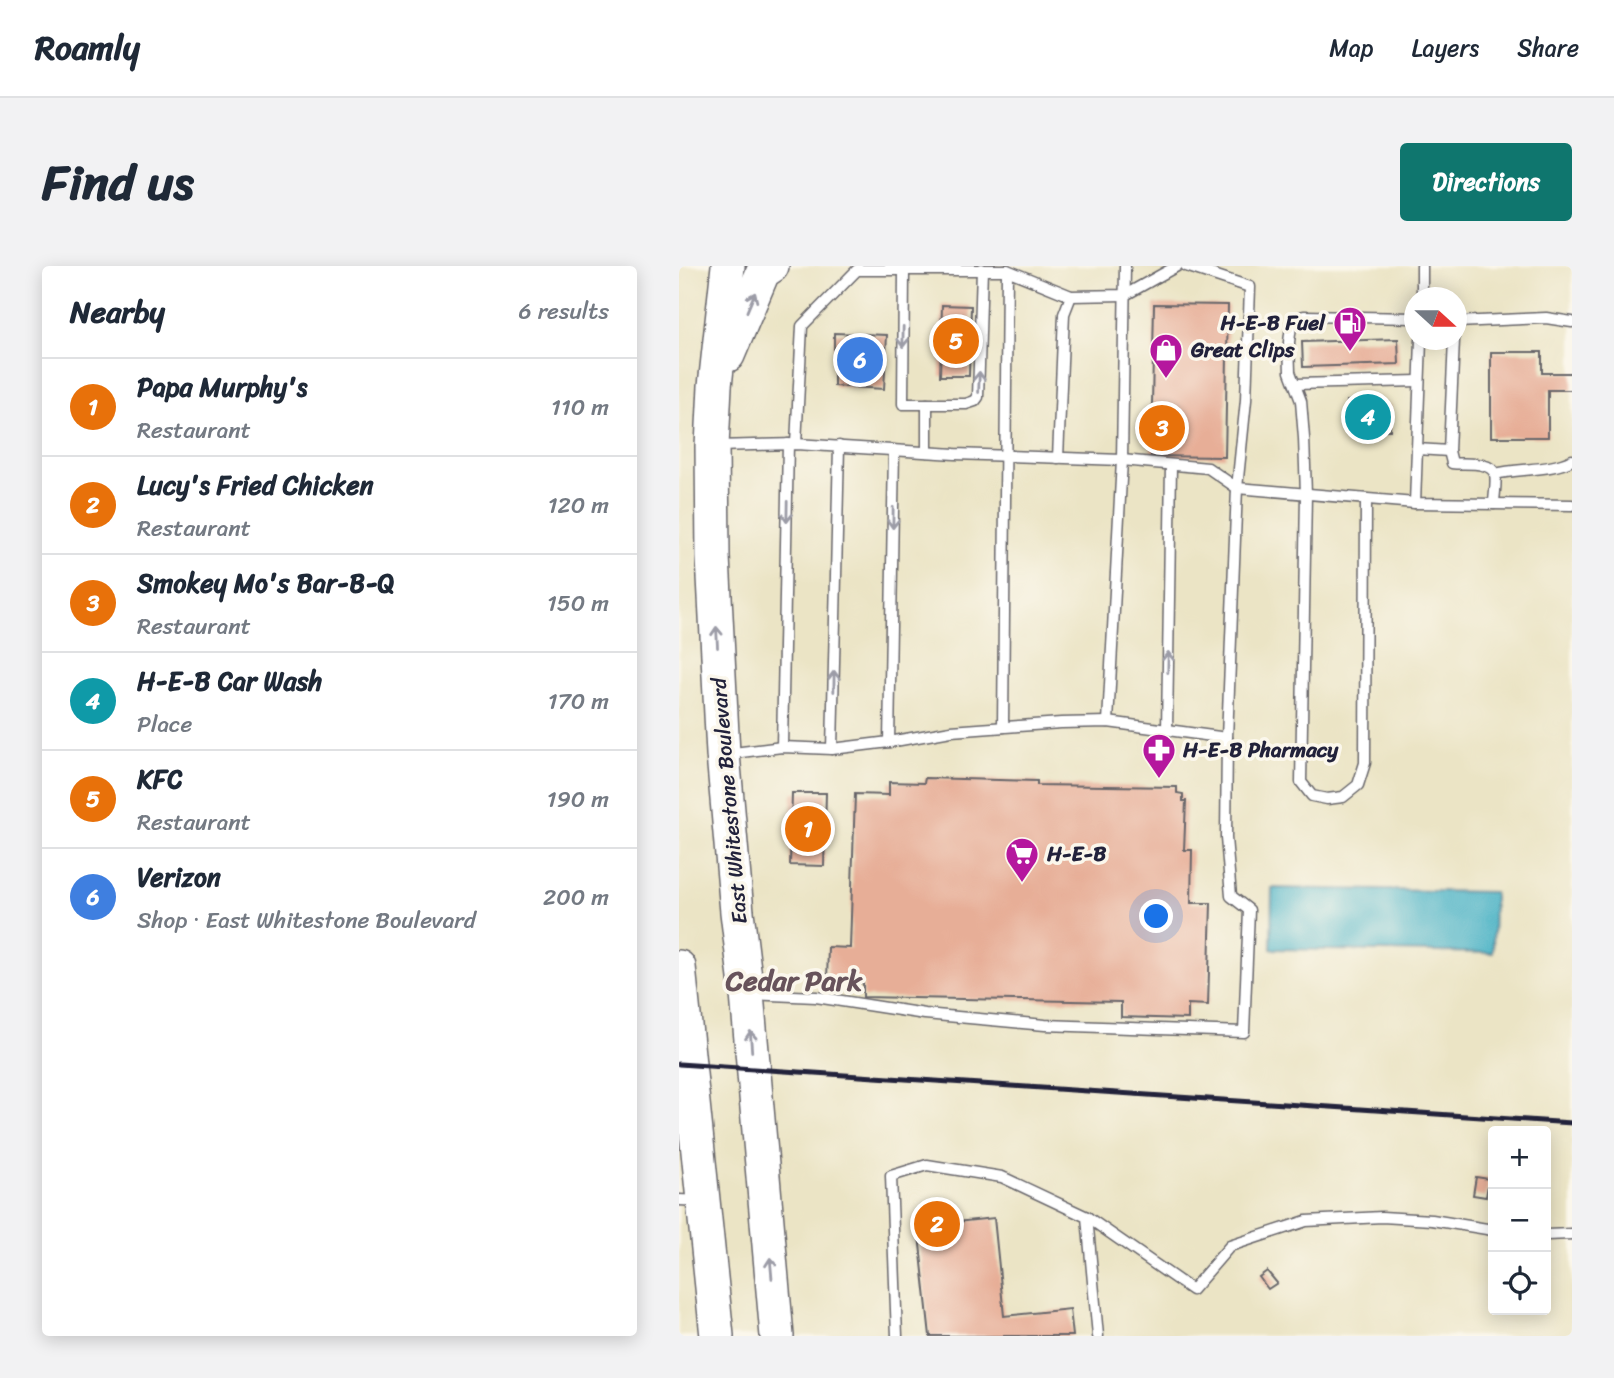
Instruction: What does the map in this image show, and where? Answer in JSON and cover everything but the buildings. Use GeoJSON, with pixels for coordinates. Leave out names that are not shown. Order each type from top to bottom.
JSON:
{"type":"FeatureCollection","features":[{"type":"Feature","properties":{"kind":"main road","name":"East Whitestone Boulevard"},"geometry":{"type":"LineString","coordinates":[[728,266],[715,386],[712,446],[713,557],[723,754],[777,1336]]}},
{"type":"Feature","properties":{"kind":"main road"},"geometry":{"type":"LineString","coordinates":[[715,386],[763,272],[772,266]]}},
{"type":"Feature","properties":{"kind":"main road"},"geometry":{"type":"LineString","coordinates":[[679,967],[691,1200],[717,1336]]}},
{"type":"Feature","properties":{"kind":"lane"},"geometry":{"type":"LineString","coordinates":[[1108,722],[1122,460],[1125,266]]}},
{"type":"Feature","properties":{"kind":"lane"},"geometry":{"type":"LineString","coordinates":[[782,747],[792,444],[802,326],[857,270],[1007,270],[1071,296],[1125,295],[1177,266]]}},
{"type":"Feature","properties":{"kind":"lane"},"geometry":{"type":"LineString","coordinates":[[747,994],[816,997],[925,1014],[1045,1025],[1244,1032],[1249,910],[1231,896],[1226,838],[1227,738],[1237,488],[1245,400],[1250,287],[1186,266]]}},
{"type":"Feature","properties":{"kind":"lane"},"geometry":{"type":"LineString","coordinates":[[1422,266],[1422,287]]}},
{"type":"Feature","properties":{"kind":"lane"},"geometry":{"type":"LineString","coordinates":[[904,270],[903,404],[966,404],[978,397],[982,269]]}},
{"type":"Feature","properties":{"kind":"lane"},"geometry":{"type":"LineString","coordinates":[[1003,727],[1007,270]]}},
{"type":"Feature","properties":{"kind":"lane"},"geometry":{"type":"LineString","coordinates":[[1058,458],[1064,314],[1071,296]]}},
{"type":"Feature","properties":{"kind":"lane"},"geometry":{"type":"LineString","coordinates":[[1366,499],[1365,763],[1358,785],[1343,797],[1327,799],[1312,796],[1300,782],[1306,494],[1301,401],[1290,372],[1291,326],[1297,318],[1304,316],[1404,318]]}},
{"type":"Feature","properties":{"kind":"lane"},"geometry":{"type":"LineString","coordinates":[[1467,322],[1546,318],[1572,322]]}},
{"type":"Feature","properties":{"kind":"lane"},"geometry":{"type":"LineString","coordinates":[[1415,503],[1421,350]]}},
{"type":"Feature","properties":{"kind":"lane"},"geometry":{"type":"LineString","coordinates":[[1454,350],[1449,450],[1452,463],[1490,468],[1495,474],[1494,504]]}},
{"type":"Feature","properties":{"kind":"lane"},"geometry":{"type":"LineString","coordinates":[[1295,384],[1419,381]]}},
{"type":"Feature","properties":{"kind":"lane"},"geometry":{"type":"LineString","coordinates":[[927,404],[927,452]]}},
{"type":"Feature","properties":{"kind":"lane"},"geometry":{"type":"LineString","coordinates":[[712,446],[792,444],[1122,460],[1208,468],[1237,488],[1415,503],[1572,505]]}},
{"type":"Feature","properties":{"kind":"lane"},"geometry":{"type":"LineString","coordinates":[[832,749],[839,446]]}},
{"type":"Feature","properties":{"kind":"lane"},"geometry":{"type":"LineString","coordinates":[[1417,449],[1449,450]]}},
{"type":"Feature","properties":{"kind":"lane"},"geometry":{"type":"LineString","coordinates":[[889,742],[894,450]]}},
{"type":"Feature","properties":{"kind":"lane"},"geometry":{"type":"LineString","coordinates":[[1495,474],[1568,463]]}},
{"type":"Feature","properties":{"kind":"lane"},"geometry":{"type":"LineString","coordinates":[[1167,730],[1171,465]]}},
{"type":"Feature","properties":{"kind":"lane"},"geometry":{"type":"LineString","coordinates":[[723,754],[782,747],[832,749],[951,731],[1061,723],[1108,722],[1227,738]]}},
{"type":"Feature","properties":{"kind":"lane"},"geometry":{"type":"LineString","coordinates":[[897,1336],[891,1176],[927,1165],[1002,1177],[1087,1217],[1192,1290],[1230,1246],[1306,1221],[1382,1217],[1432,1220],[1488,1229]]}},
{"type":"Feature","properties":{"kind":"lane"},"geometry":{"type":"LineString","coordinates":[[1087,1217],[1098,1336]]}},
{"type":"Feature","properties":{"kind":"lane"},"geometry":{"type":"LineString","coordinates":[[1551,1235],[1572,1234]]}},
{"type":"Feature","properties":{"kind":"water"},"geometry":{"type":"Polygon","coordinates":[[[1272,888],[1494,892],[1493,953],[1271,949],[1272,888]]]}},
{"type":"Feature","properties":{"kind":"railway"},"geometry":{"type":"LineString","coordinates":[[679,1064],[1572,1123]]}},
{"type":"Feature","properties":{"kind":"place","name":"KFC"},"geometry":{"type":"Point","coordinates":[956,341]}},
{"type":"Feature","properties":{"kind":"place","name":"H-E-B Fuel"},"geometry":{"type":"Point","coordinates":[1350,353]}},
{"type":"Feature","properties":{"kind":"place","name":"Verizon"},"geometry":{"type":"Point","coordinates":[860,360]}},
{"type":"Feature","properties":{"kind":"place","name":"Great Clips"},"geometry":{"type":"Point","coordinates":[1166,380]}},
{"type":"Feature","properties":{"kind":"place","name":"H-E-B Car Wash"},"geometry":{"type":"Point","coordinates":[1368,417]}},
{"type":"Feature","properties":{"kind":"place","name":"Smokey Mo's Bar-B-Q"},"geometry":{"type":"Point","coordinates":[1162,428]}},
{"type":"Feature","properties":{"kind":"place","name":"H-E-B Pharmacy"},"geometry":{"type":"Point","coordinates":[1159,780]}},
{"type":"Feature","properties":{"kind":"place","name":"Papa Murphy's"},"geometry":{"type":"Point","coordinates":[808,829]}},
{"type":"Feature","properties":{"kind":"place","name":"H-E-B"},"geometry":{"type":"Point","coordinates":[1022,884]}},
{"type":"Feature","properties":{"kind":"place","name":"Lucy's Fried Chicken"},"geometry":{"type":"Point","coordinates":[937,1224]}},
{"type":"Feature","properties":{"kind":"district","name":"Cedar Park"},"geometry":{"type":"Point","coordinates":[794,980]}}]}
